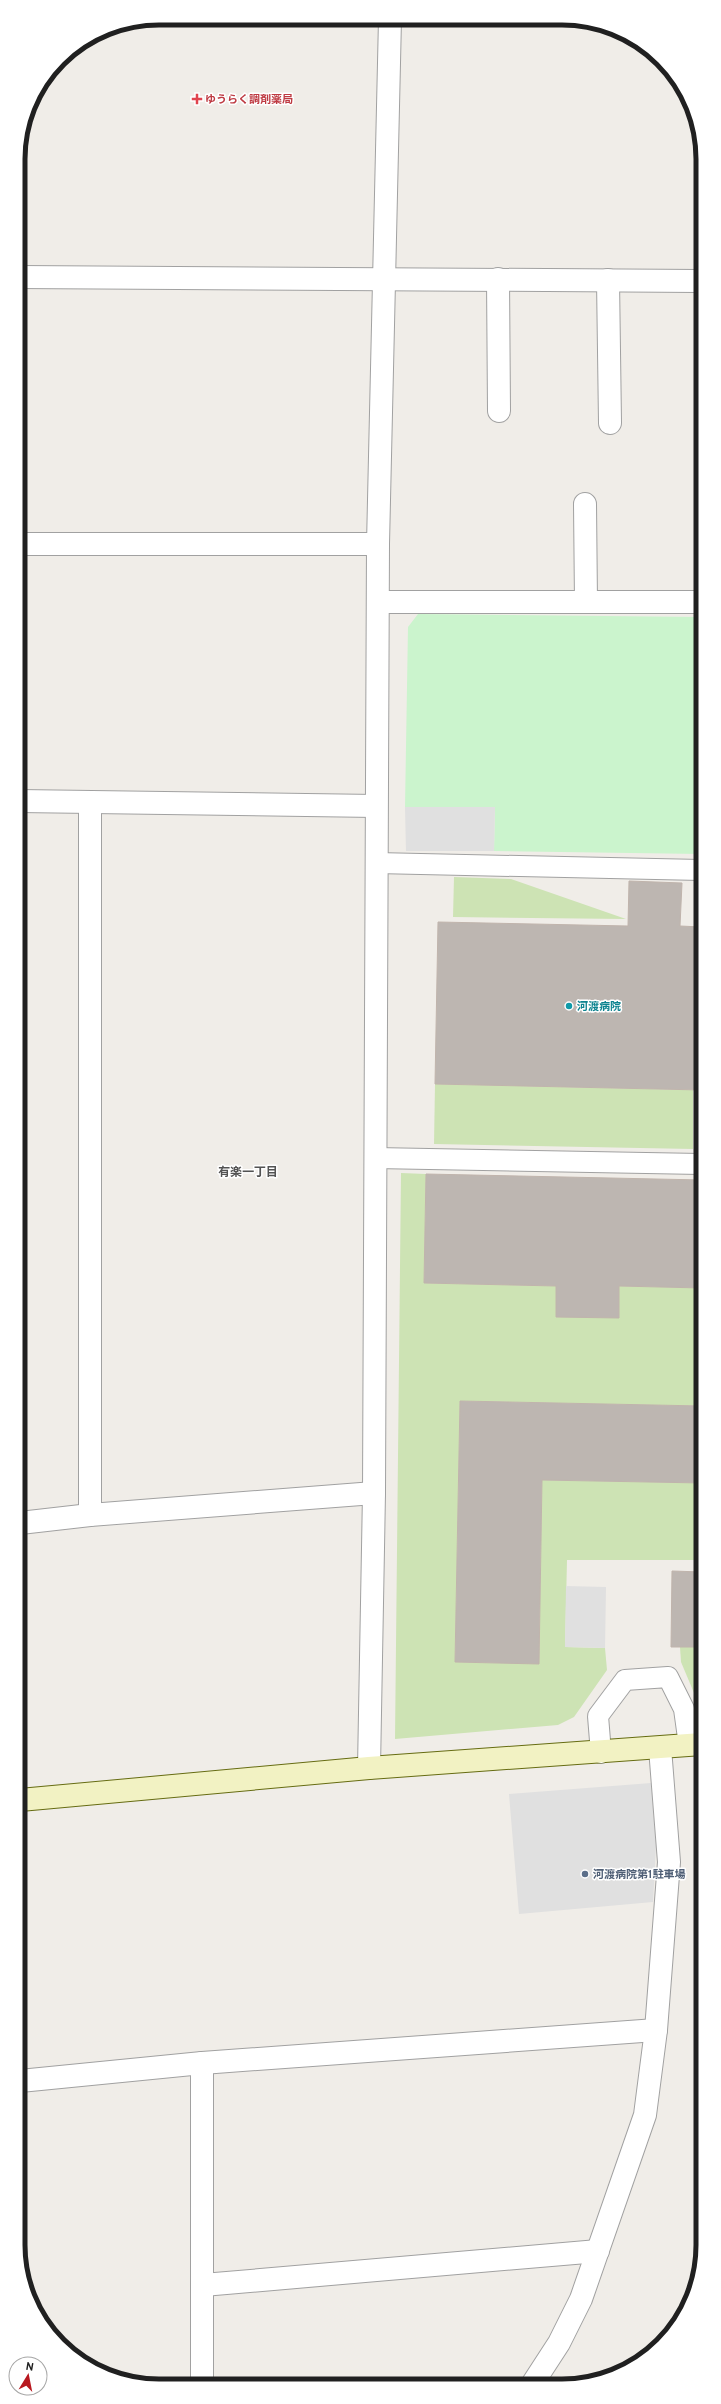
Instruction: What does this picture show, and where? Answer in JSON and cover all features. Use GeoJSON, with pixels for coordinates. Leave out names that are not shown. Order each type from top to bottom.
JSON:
{"type":"FeatureCollection","features":[{"type":"Feature","properties":{"kind":"street"},"geometry":{"type":"LineString","coordinates":[[369,1768],[374,1493],[378,544],[390,25]]}},
{"type":"Feature","properties":{"kind":"street"},"geometry":{"type":"LineString","coordinates":[[25,278],[385,278],[696,281]]}},
{"type":"Feature","properties":{"kind":"street"},"geometry":{"type":"LineString","coordinates":[[498,279],[499,411]]}},
{"type":"Feature","properties":{"kind":"street"},"geometry":{"type":"LineString","coordinates":[[608,280],[610,423]]}},
{"type":"Feature","properties":{"kind":"street"},"geometry":{"type":"LineString","coordinates":[[585,504],[586,602]]}},
{"type":"Feature","properties":{"kind":"street"},"geometry":{"type":"LineString","coordinates":[[25,544],[378,544]]}},
{"type":"Feature","properties":{"kind":"street"},"geometry":{"type":"LineString","coordinates":[[378,602],[696,602]]}},
{"type":"Feature","properties":{"kind":"street"},"geometry":{"type":"LineString","coordinates":[[25,801],[376,806]]}},
{"type":"Feature","properties":{"kind":"street"},"geometry":{"type":"LineString","coordinates":[[90,802],[90,1515]]}},
{"type":"Feature","properties":{"kind":"street"},"geometry":{"type":"LineString","coordinates":[[25,1522],[90,1515],[374,1493]]}},
{"type":"Feature","properties":{"kind":"street"},"geometry":{"type":"LineString","coordinates":[[25,1800],[369,1768],[601,1753],[696,1745]]}},
{"type":"Feature","properties":{"kind":"street"},"geometry":{"type":"LineString","coordinates":[[536,2379],[558,2343],[581,2299],[645,2115],[656,2030],[669,1862],[660,1748]]}},
{"type":"Feature","properties":{"kind":"street"},"geometry":{"type":"LineString","coordinates":[[25,2081],[202,2063],[656,2030]]}},
{"type":"Feature","properties":{"kind":"street"},"geometry":{"type":"LineString","coordinates":[[202,2063],[202,2379]]}},
{"type":"Feature","properties":{"kind":"street"},"geometry":{"type":"LineString","coordinates":[[203,2284],[598,2250]]}},
{"type":"Feature","properties":{"kind":"lane"},"geometry":{"type":"LineString","coordinates":[[376,863],[696,870]]}},
{"type":"Feature","properties":{"kind":"lane"},"geometry":{"type":"LineString","coordinates":[[375,1158],[696,1164]]}},
{"type":"Feature","properties":{"kind":"lane"},"geometry":{"type":"LineString","coordinates":[[601,1753],[598,1716],[625,1680],[668,1677],[684,1709],[696,1745]]}},
{"type":"Feature","properties":{"kind":"green space"},"geometry":{"type":"Polygon","coordinates":[[[418,614],[696,617],[696,854],[494,851],[495,807],[405,807],[408,627],[418,614]]]}},
{"type":"Feature","properties":{"kind":"green space"},"geometry":{"type":"Polygon","coordinates":[[[454,877],[511,879],[626,919],[453,917],[454,877]]]}},
{"type":"Feature","properties":{"kind":"green space"},"geometry":{"type":"Polygon","coordinates":[[[435,1084],[693,1090],[693,1149],[434,1144],[435,1084]]]}},
{"type":"Feature","properties":{"kind":"green space"},"geometry":{"type":"Polygon","coordinates":[[[401,1173],[426,1174],[424,1283],[556,1286],[556,1317],[619,1286],[696,1288],[696,1406],[460,1401],[455,1662],[539,1663],[542,1480],[696,1483],[696,1560],[567,1560],[565,1647],[605,1648],[607,1670],[574,1717],[558,1725],[395,1739],[401,1173]]]}},
{"type":"Feature","properties":{"kind":"green space"},"geometry":{"type":"Polygon","coordinates":[[[680,1647],[696,1647],[696,1698],[681,1662],[680,1647]]]}},
{"type":"Feature","properties":{"kind":"shaded area"},"geometry":{"type":"Polygon","coordinates":[[[405,807],[495,807],[494,851],[406,851],[405,807]]]}},
{"type":"Feature","properties":{"kind":"shaded area"},"geometry":{"type":"Polygon","coordinates":[[[566,1586],[606,1587],[605,1648],[565,1647],[566,1586]]]}},
{"type":"Feature","properties":{"kind":"shaded area","name":"河渡病院第1駐車場"},"geometry":{"type":"Polygon","coordinates":[[[651,1783],[656,1846],[653,1902],[519,1914],[509,1794],[651,1783]]]}},
{"type":"Feature","properties":{"kind":"building","name":"河渡病院"},"geometry":{"type":"Polygon","coordinates":[[[629,881],[682,883],[680,926],[696,927],[696,1090],[435,1084],[438,922],[628,926],[629,881]]]}},
{"type":"Feature","properties":{"kind":"building"},"geometry":{"type":"Polygon","coordinates":[[[426,1174],[696,1180],[696,1288],[619,1286],[619,1318],[556,1317],[556,1286],[424,1283],[426,1174]]]}},
{"type":"Feature","properties":{"kind":"building"},"geometry":{"type":"Polygon","coordinates":[[[460,1401],[696,1406],[696,1483],[542,1480],[539,1664],[455,1662],[460,1401]]]}},
{"type":"Feature","properties":{"kind":"building"},"geometry":{"type":"Polygon","coordinates":[[[672,1571],[696,1572],[696,1647],[671,1647],[672,1571]]]}},
{"type":"Feature","properties":{"kind":"place","name":"ゆうらく調剤薬局"},"geometry":{"type":"Point","coordinates":[197,99]}},
{"type":"Feature","properties":{"kind":"place","name":"河渡病院"},"geometry":{"type":"Point","coordinates":[569,1006]}},
{"type":"Feature","properties":{"kind":"place","name":"河渡病院第1駐車場"},"geometry":{"type":"Point","coordinates":[585,1874]}},
{"type":"Feature","properties":{"kind":"district","name":"有楽一丁目"},"geometry":{"type":"Point","coordinates":[248,1172]}}]}
